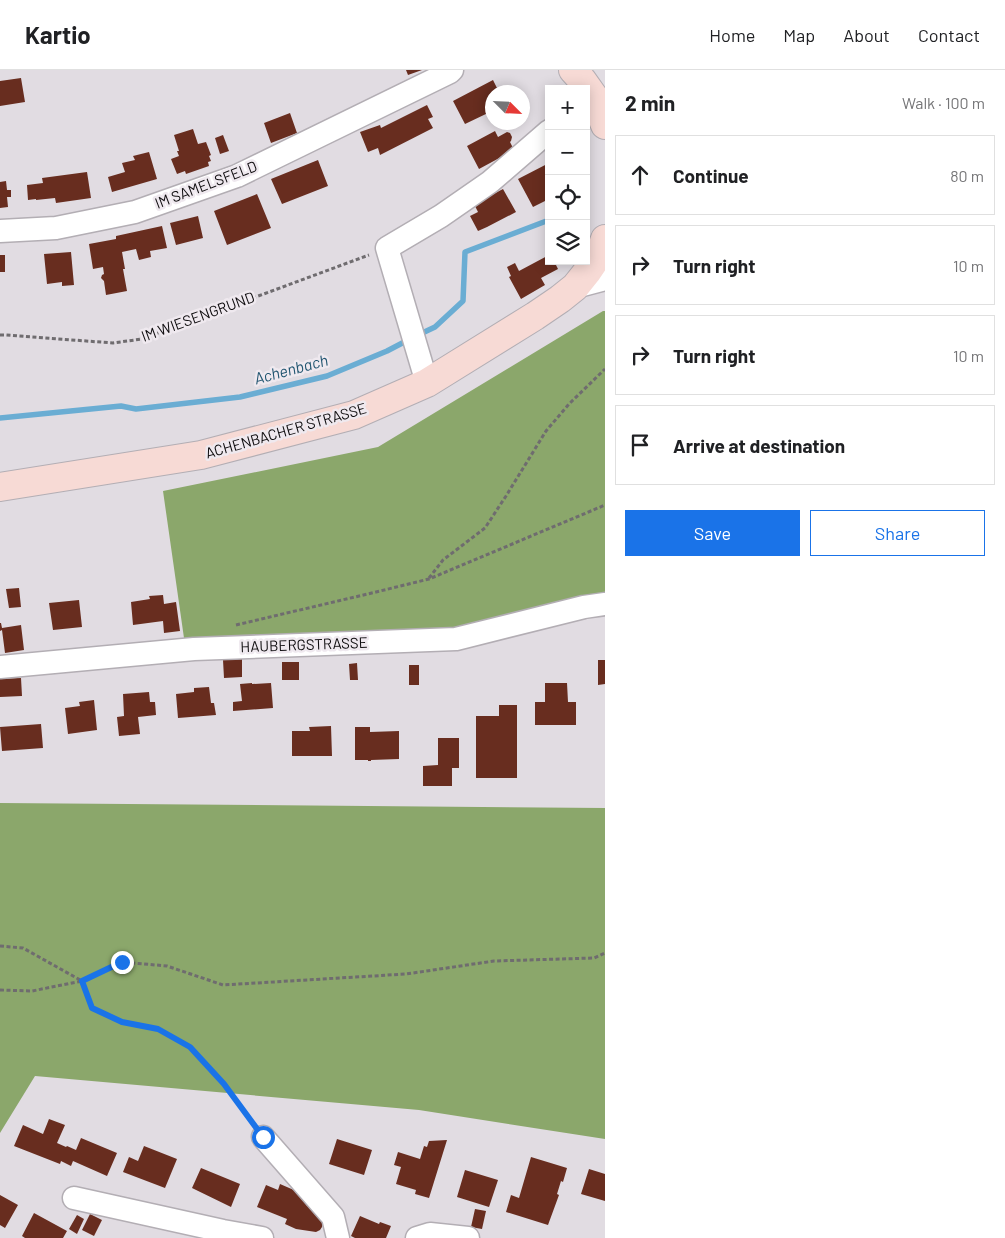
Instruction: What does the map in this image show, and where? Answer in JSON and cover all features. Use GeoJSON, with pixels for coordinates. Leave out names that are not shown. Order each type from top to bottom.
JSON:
{"type":"FeatureCollection","features":[{"type":"Feature","properties":{"kind":"main road"},"geometry":{"type":"LineString","coordinates":[[573,70],[584,85]]}},
{"type":"Feature","properties":{"kind":"main road"},"geometry":{"type":"LineString","coordinates":[[590,100],[605,125]]}},
{"type":"Feature","properties":{"kind":"main road","name":"ACHENBACHER STRASSE"},"geometry":{"type":"LineString","coordinates":[[0,487],[201,455],[354,415],[427,383],[535,316],[575,287],[600,252],[605,240]]}},
{"type":"Feature","properties":{"kind":"street","name":"IM SAMELSFELD"},"geometry":{"type":"LineString","coordinates":[[0,231],[56,228],[135,212],[228,180],[452,70]]}},
{"type":"Feature","properties":{"kind":"street"},"geometry":{"type":"LineString","coordinates":[[427,383],[387,248],[441,216],[490,182],[545,134]]}},
{"type":"Feature","properties":{"kind":"street"},"geometry":{"type":"LineString","coordinates":[[575,287],[605,279]]}},
{"type":"Feature","properties":{"kind":"street","name":"HAUBERGSTRASSE"},"geometry":{"type":"LineString","coordinates":[[0,666],[194,650],[456,639],[584,607],[605,604]]}},
{"type":"Feature","properties":{"kind":"street"},"geometry":{"type":"LineString","coordinates":[[263,1137],[333,1217],[338,1238]]}},
{"type":"Feature","properties":{"kind":"street"},"geometry":{"type":"LineString","coordinates":[[74,1198],[262,1238]]}},
{"type":"Feature","properties":{"kind":"street"},"geometry":{"type":"LineString","coordinates":[[417,1238],[430,1234],[468,1238]]}},
{"type":"Feature","properties":{"kind":"path","name":"IM WIESENGRUND"},"geometry":{"type":"LineString","coordinates":[[0,335],[113,343],[142,338],[387,248]]}},
{"type":"Feature","properties":{"kind":"path"},"geometry":{"type":"LineString","coordinates":[[429,579],[442,560],[485,528],[546,431],[569,404],[605,369]]}},
{"type":"Feature","properties":{"kind":"path"},"geometry":{"type":"LineString","coordinates":[[234,626],[429,579],[605,505]]}},
{"type":"Feature","properties":{"kind":"path"},"geometry":{"type":"LineString","coordinates":[[0,946],[23,948],[82,981],[92,1008],[122,1022],[158,1029],[190,1047],[224,1084],[263,1137]]}},
{"type":"Feature","properties":{"kind":"path"},"geometry":{"type":"LineString","coordinates":[[0,990],[32,991],[82,981],[122,962],[167,966],[223,985],[406,974],[494,961],[594,958],[605,953]]}},
{"type":"Feature","properties":{"kind":"green space"},"geometry":{"type":"Polygon","coordinates":[[[605,311],[605,611],[434,645],[185,645],[163,491],[378,447],[605,311]]]}},
{"type":"Feature","properties":{"kind":"green space"},"geometry":{"type":"Polygon","coordinates":[[[0,803],[605,808],[605,1139],[419,1110],[35,1076],[0,1133],[0,803]]]}},
{"type":"Feature","properties":{"kind":"building"},"geometry":{"type":"Polygon","coordinates":[[[406,70],[422,70],[408,75],[406,70]]]}},
{"type":"Feature","properties":{"kind":"building"},"geometry":{"type":"Polygon","coordinates":[[[21,78],[25,102],[0,106],[0,81],[21,78]]]}},
{"type":"Feature","properties":{"kind":"building"},"geometry":{"type":"Polygon","coordinates":[[[493,80],[496,85],[485,85],[485,114],[465,124],[453,101],[493,80]]]}},
{"type":"Feature","properties":{"kind":"building"},"geometry":{"type":"Polygon","coordinates":[[[427,105],[433,117],[428,119],[433,128],[380,155],[378,148],[368,152],[360,132],[380,125],[381,128],[427,105]]]}},
{"type":"Feature","properties":{"kind":"building"},"geometry":{"type":"Polygon","coordinates":[[[290,113],[297,133],[271,143],[264,123],[290,113]]]}},
{"type":"Feature","properties":{"kind":"building"},"geometry":{"type":"Polygon","coordinates":[[[193,129],[198,144],[206,142],[211,155],[209,156],[211,161],[208,162],[209,166],[186,174],[185,171],[177,174],[171,159],[179,156],[174,135],[193,129]]]}},
{"type":"Feature","properties":{"kind":"building"},"geometry":{"type":"Polygon","coordinates":[[[495,131],[498,137],[507,132],[510,133],[512,137],[510,142],[514,150],[479,169],[467,146],[495,131]]]}},
{"type":"Feature","properties":{"kind":"building"},"geometry":{"type":"Polygon","coordinates":[[[223,135],[229,151],[220,154],[215,138],[223,135]]]}},
{"type":"Feature","properties":{"kind":"building"},"geometry":{"type":"Polygon","coordinates":[[[149,152],[157,179],[112,192],[108,177],[125,172],[122,163],[135,160],[133,156],[149,152]]]}},
{"type":"Feature","properties":{"kind":"building"},"geometry":{"type":"Polygon","coordinates":[[[318,160],[328,186],[282,204],[271,179],[318,160]]]}},
{"type":"Feature","properties":{"kind":"building"},"geometry":{"type":"Polygon","coordinates":[[[545,165],[545,201],[533,207],[518,179],[545,165]]]}},
{"type":"Feature","properties":{"kind":"building"},"geometry":{"type":"Polygon","coordinates":[[[87,172],[91,198],[56,203],[55,198],[28,200],[27,185],[43,183],[42,178],[87,172]]]}},
{"type":"Feature","properties":{"kind":"building"},"geometry":{"type":"Polygon","coordinates":[[[6,181],[7,190],[11,190],[11,197],[7,197],[8,207],[0,208],[0,182],[6,181]]]}},
{"type":"Feature","properties":{"kind":"building"},"geometry":{"type":"Polygon","coordinates":[[[503,189],[516,212],[478,231],[470,216],[478,212],[474,204],[503,189]]]}},
{"type":"Feature","properties":{"kind":"building"},"geometry":{"type":"Polygon","coordinates":[[[257,194],[271,228],[227,245],[214,211],[257,194]]]}},
{"type":"Feature","properties":{"kind":"building"},"geometry":{"type":"Polygon","coordinates":[[[198,216],[203,238],[176,245],[170,223],[198,216]]]}},
{"type":"Feature","properties":{"kind":"building"},"geometry":{"type":"Polygon","coordinates":[[[162,226],[167,248],[150,251],[151,257],[139,260],[136,249],[122,252],[127,291],[106,295],[104,281],[101,278],[104,274],[103,267],[93,269],[89,244],[116,239],[116,236],[162,226]]]}},
{"type":"Feature","properties":{"kind":"building"},"geometry":{"type":"Polygon","coordinates":[[[71,252],[74,285],[62,286],[62,282],[47,284],[44,254],[71,252]]]}},
{"type":"Feature","properties":{"kind":"building"},"geometry":{"type":"Polygon","coordinates":[[[0,255],[5,255],[5,272],[0,272],[0,255]]]}},
{"type":"Feature","properties":{"kind":"building"},"geometry":{"type":"Polygon","coordinates":[[[545,257],[545,265],[556,265],[558,269],[541,278],[545,285],[521,299],[509,277],[511,276],[507,267],[515,263],[519,271],[545,257]]]}},
{"type":"Feature","properties":{"kind":"building"},"geometry":{"type":"Polygon","coordinates":[[[19,588],[21,607],[9,608],[6,589],[19,588]]]}},
{"type":"Feature","properties":{"kind":"building"},"geometry":{"type":"Polygon","coordinates":[[[163,595],[164,604],[176,602],[180,631],[164,633],[163,621],[133,625],[131,602],[150,599],[149,596],[163,595]]]}},
{"type":"Feature","properties":{"kind":"building"},"geometry":{"type":"Polygon","coordinates":[[[79,600],[82,627],[53,630],[49,603],[79,600]]]}},
{"type":"Feature","properties":{"kind":"building"},"geometry":{"type":"Polygon","coordinates":[[[0,623],[2,628],[21,625],[24,650],[5,653],[0,623]]]}},
{"type":"Feature","properties":{"kind":"building"},"geometry":{"type":"Polygon","coordinates":[[[242,659],[242,677],[224,678],[223,660],[242,659]]]}},
{"type":"Feature","properties":{"kind":"building"},"geometry":{"type":"Polygon","coordinates":[[[598,660],[605,660],[605,684],[598,685],[598,660]]]}},
{"type":"Feature","properties":{"kind":"building"},"geometry":{"type":"Polygon","coordinates":[[[282,662],[299,662],[299,680],[282,680],[282,662]]]}},
{"type":"Feature","properties":{"kind":"building"},"geometry":{"type":"Polygon","coordinates":[[[357,663],[358,680],[350,680],[349,664],[357,663]]]}},
{"type":"Feature","properties":{"kind":"building"},"geometry":{"type":"Polygon","coordinates":[[[409,665],[419,665],[419,685],[409,685],[409,665]]]}},
{"type":"Feature","properties":{"kind":"building"},"geometry":{"type":"Polygon","coordinates":[[[21,678],[22,696],[0,697],[0,679],[21,678]]]}},
{"type":"Feature","properties":{"kind":"building"},"geometry":{"type":"Polygon","coordinates":[[[271,683],[273,708],[233,711],[233,702],[242,701],[240,684],[271,683]]]}},
{"type":"Feature","properties":{"kind":"building"},"geometry":{"type":"Polygon","coordinates":[[[545,683],[567,683],[568,702],[576,702],[576,725],[535,725],[535,702],[545,702],[545,683]]]}},
{"type":"Feature","properties":{"kind":"building"},"geometry":{"type":"Polygon","coordinates":[[[209,687],[211,703],[214,703],[216,715],[178,718],[176,694],[194,692],[194,688],[209,687]]]}},
{"type":"Feature","properties":{"kind":"building"},"geometry":{"type":"Polygon","coordinates":[[[149,692],[150,702],[155,702],[156,715],[138,717],[140,734],[119,736],[117,717],[124,716],[123,694],[149,692]]]}},
{"type":"Feature","properties":{"kind":"building"},"geometry":{"type":"Polygon","coordinates":[[[94,700],[97,730],[68,734],[65,708],[80,706],[79,702],[94,700]]]}},
{"type":"Feature","properties":{"kind":"building"},"geometry":{"type":"Polygon","coordinates":[[[499,705],[517,705],[517,778],[476,778],[476,716],[499,716],[499,705]]]}},
{"type":"Feature","properties":{"kind":"building"},"geometry":{"type":"Polygon","coordinates":[[[41,724],[43,748],[2,751],[0,727],[41,724]]]}},
{"type":"Feature","properties":{"kind":"building"},"geometry":{"type":"Polygon","coordinates":[[[331,726],[332,756],[292,756],[292,731],[310,731],[309,727],[331,726]]]}},
{"type":"Feature","properties":{"kind":"building"},"geometry":{"type":"Polygon","coordinates":[[[355,727],[370,727],[370,732],[399,731],[399,759],[355,760],[355,727]]]}},
{"type":"Feature","properties":{"kind":"building"},"geometry":{"type":"Polygon","coordinates":[[[438,738],[459,738],[459,768],[452,768],[452,786],[423,786],[423,766],[438,765],[438,738]]]}},
{"type":"Feature","properties":{"kind":"building"},"geometry":{"type":"Polygon","coordinates":[[[49,1119],[65,1125],[57,1143],[76,1150],[81,1138],[117,1153],[107,1176],[73,1161],[71,1166],[61,1161],[60,1164],[14,1146],[23,1125],[43,1134],[49,1119]]]}},
{"type":"Feature","properties":{"kind":"building"},"geometry":{"type":"Polygon","coordinates":[[[337,1139],[372,1150],[364,1175],[329,1164],[337,1139]]]}},
{"type":"Feature","properties":{"kind":"building"},"geometry":{"type":"Polygon","coordinates":[[[447,1140],[429,1198],[415,1194],[416,1190],[396,1184],[401,1167],[394,1165],[398,1152],[420,1159],[424,1146],[427,1147],[429,1141],[447,1140]]]}},
{"type":"Feature","properties":{"kind":"building"},"geometry":{"type":"Polygon","coordinates":[[[144,1146],[177,1159],[165,1188],[123,1172],[129,1157],[138,1161],[144,1146]]]}},
{"type":"Feature","properties":{"kind":"building"},"geometry":{"type":"Polygon","coordinates":[[[531,1157],[567,1168],[563,1182],[561,1181],[557,1194],[559,1195],[548,1225],[506,1212],[511,1195],[519,1198],[531,1157]]]}},
{"type":"Feature","properties":{"kind":"building"},"geometry":{"type":"Polygon","coordinates":[[[201,1168],[240,1184],[231,1207],[192,1188],[201,1168]]]}},
{"type":"Feature","properties":{"kind":"building"},"geometry":{"type":"Polygon","coordinates":[[[589,1169],[605,1174],[605,1201],[581,1194],[589,1169]]]}},
{"type":"Feature","properties":{"kind":"building"},"geometry":{"type":"Polygon","coordinates":[[[465,1170],[498,1180],[489,1207],[457,1197],[465,1170]]]}},
{"type":"Feature","properties":{"kind":"building"},"geometry":{"type":"Polygon","coordinates":[[[280,1184],[310,1197],[306,1205],[317,1209],[323,1221],[320,1230],[316,1232],[296,1229],[285,1224],[287,1219],[257,1207],[266,1185],[278,1190],[280,1184]]]}},
{"type":"Feature","properties":{"kind":"building"},"geometry":{"type":"Polygon","coordinates":[[[0,1195],[18,1205],[5,1228],[0,1225],[0,1195]]]}},
{"type":"Feature","properties":{"kind":"building"},"geometry":{"type":"Polygon","coordinates":[[[475,1209],[486,1211],[482,1229],[471,1227],[475,1209]]]}},
{"type":"Feature","properties":{"kind":"building"},"geometry":{"type":"Polygon","coordinates":[[[34,1213],[67,1231],[63,1238],[25,1238],[22,1236],[34,1213]]]}},
{"type":"Feature","properties":{"kind":"building"},"geometry":{"type":"Polygon","coordinates":[[[90,1214],[102,1220],[94,1236],[82,1230],[90,1214]]]}},
{"type":"Feature","properties":{"kind":"building"},"geometry":{"type":"Polygon","coordinates":[[[77,1215],[84,1219],[77,1234],[69,1229],[77,1215]]]}},
{"type":"Feature","properties":{"kind":"building"},"geometry":{"type":"Polygon","coordinates":[[[360,1216],[379,1224],[380,1222],[391,1226],[386,1238],[355,1238],[351,1236],[360,1216]]]}},
{"type":"Feature","properties":{"kind":"waterway","name":"Achenbach"},"geometry":{"type":"LineString","coordinates":[[418,335],[435,327],[463,301],[465,252],[545,222]]}},
{"type":"Feature","properties":{"kind":"waterway","name":"Achenbach"},"geometry":{"type":"LineString","coordinates":[[0,418],[121,406],[136,409],[240,397],[327,376],[387,351],[410,339]]}},
{"type":"Feature","properties":{"kind":"route"},"geometry":{"type":"LineString","coordinates":[[122,962],[82,981],[92,1008],[122,1022],[158,1029],[190,1047],[224,1084],[263,1137]]}}]}
